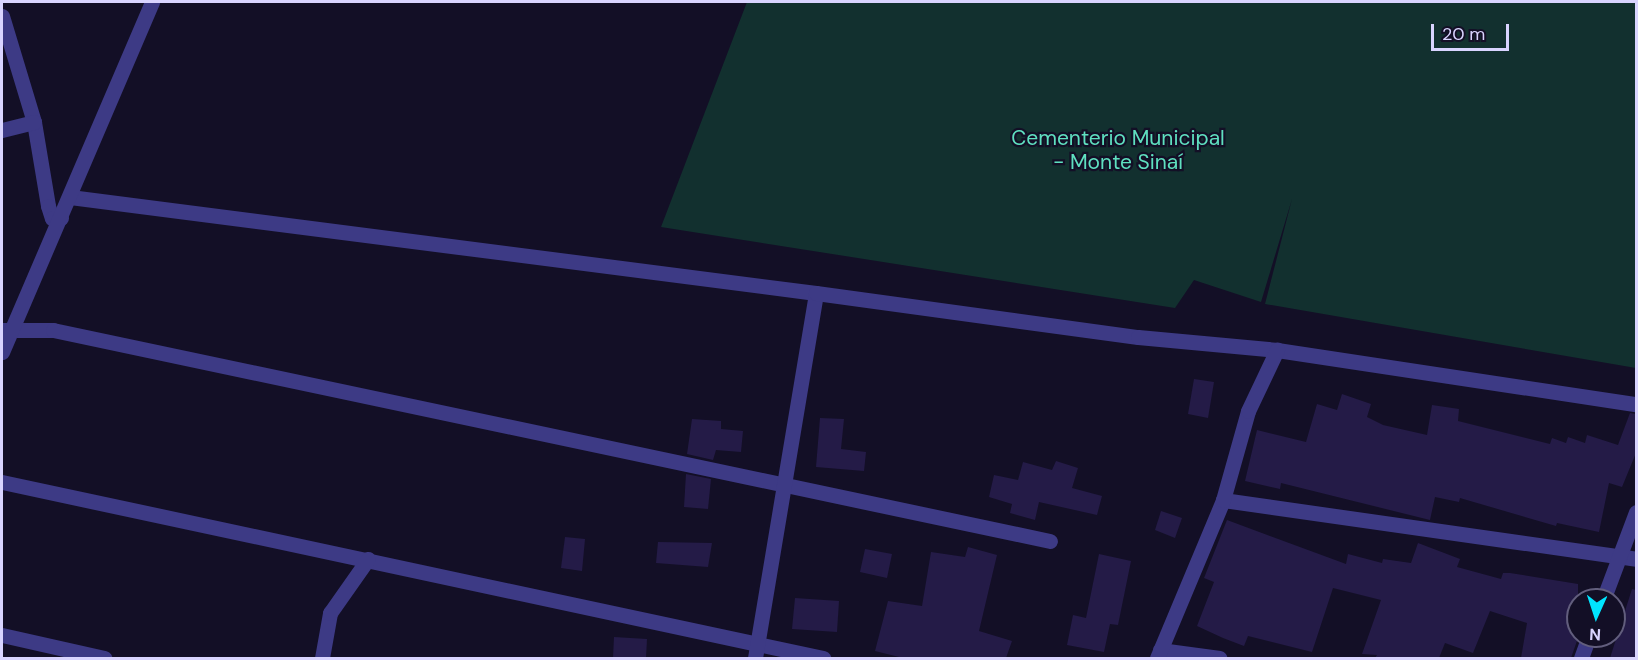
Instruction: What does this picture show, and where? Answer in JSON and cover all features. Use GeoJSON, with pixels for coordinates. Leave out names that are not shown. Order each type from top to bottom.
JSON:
{"type":"FeatureCollection","features":[{"type":"Feature","properties":{"kind":"street"},"geometry":{"type":"LineString","coordinates":[[2,352],[6,331],[61,218],[152,2]]}},
{"type":"Feature","properties":{"kind":"street"},"geometry":{"type":"LineString","coordinates":[[2,16],[34,123],[48,207],[52,218],[61,218]]}},
{"type":"Feature","properties":{"kind":"street"},"geometry":{"type":"LineString","coordinates":[[2,130],[34,123]]}},
{"type":"Feature","properties":{"kind":"street"},"geometry":{"type":"LineString","coordinates":[[70,197],[1138,337],[1277,350],[1636,405]]}},
{"type":"Feature","properties":{"kind":"street"},"geometry":{"type":"LineString","coordinates":[[757,652],[787,485],[816,293]]}},
{"type":"Feature","properties":{"kind":"street"},"geometry":{"type":"LineString","coordinates":[[6,331],[53,330],[1050,541]]}},
{"type":"Feature","properties":{"kind":"street"},"geometry":{"type":"LineString","coordinates":[[1219,658],[1159,654],[1223,500],[1248,411],[1277,350]]}},
{"type":"Feature","properties":{"kind":"street"},"geometry":{"type":"LineString","coordinates":[[2,482],[368,559],[757,652],[823,658]]}},
{"type":"Feature","properties":{"kind":"street"},"geometry":{"type":"LineString","coordinates":[[1223,500],[1636,559]]}},
{"type":"Feature","properties":{"kind":"street"},"geometry":{"type":"LineString","coordinates":[[1608,588],[1636,512]]}},
{"type":"Feature","properties":{"kind":"street"},"geometry":{"type":"LineString","coordinates":[[322,658],[330,613],[368,559]]}},
{"type":"Feature","properties":{"kind":"street"},"geometry":{"type":"LineString","coordinates":[[2,635],[104,658]]}},
{"type":"Feature","properties":{"kind":"green space","name":"Cementerio Municipal - Monte Sinaí"},"geometry":{"type":"Polygon","coordinates":[[[747,2],[1636,2],[1636,368],[1265,304],[1292,199],[1261,302],[1194,280],[1175,308],[661,227],[747,2]]]}},
{"type":"Feature","properties":{"kind":"building"},"geometry":{"type":"Polygon","coordinates":[[[1194,379],[1214,382],[1208,418],[1188,414],[1194,379]]]}},
{"type":"Feature","properties":{"kind":"building"},"geometry":{"type":"Polygon","coordinates":[[[1342,394],[1371,404],[1367,417],[1383,425],[1427,435],[1432,405],[1459,409],[1458,421],[1550,444],[1552,438],[1566,443],[1568,437],[1585,443],[1587,435],[1618,445],[1630,413],[1636,414],[1636,453],[1622,487],[1609,483],[1599,532],[1557,523],[1556,526],[1460,498],[1459,502],[1435,497],[1430,520],[1281,483],[1280,489],[1245,481],[1257,430],[1306,442],[1317,404],[1337,410],[1342,394]]]}},
{"type":"Feature","properties":{"kind":"building"},"geometry":{"type":"Polygon","coordinates":[[[820,418],[844,419],[841,449],[866,452],[864,471],[816,467],[820,418]]]}},
{"type":"Feature","properties":{"kind":"building"},"geometry":{"type":"Polygon","coordinates":[[[692,419],[721,421],[721,429],[743,431],[741,452],[716,450],[713,460],[687,454],[692,419]]]}},
{"type":"Feature","properties":{"kind":"building"},"geometry":{"type":"Polygon","coordinates":[[[1056,461],[1078,468],[1072,488],[1102,496],[1097,515],[1039,502],[1035,520],[1010,513],[1012,504],[989,497],[994,475],[1018,480],[1023,462],[1052,470],[1056,461]]]}},
{"type":"Feature","properties":{"kind":"building"},"geometry":{"type":"Polygon","coordinates":[[[686,474],[711,479],[708,509],[684,507],[686,474]]]}},
{"type":"Feature","properties":{"kind":"building"},"geometry":{"type":"Polygon","coordinates":[[[1161,511],[1182,518],[1175,538],[1155,530],[1161,511]]]}},
{"type":"Feature","properties":{"kind":"building"},"geometry":{"type":"Polygon","coordinates":[[[1227,520],[1346,564],[1348,554],[1382,563],[1383,559],[1411,563],[1418,543],[1460,559],[1457,567],[1501,579],[1503,573],[1510,573],[1578,584],[1578,588],[1566,588],[1566,648],[1574,648],[1571,658],[1521,658],[1527,623],[1490,611],[1473,653],[1445,643],[1439,658],[1375,658],[1377,655],[1362,654],[1381,600],[1333,588],[1312,652],[1248,636],[1244,646],[1197,626],[1214,582],[1204,578],[1227,520]]]}},
{"type":"Feature","properties":{"kind":"building"},"geometry":{"type":"Polygon","coordinates":[[[565,537],[585,539],[582,571],[561,568],[565,537]]]}},
{"type":"Feature","properties":{"kind":"building"},"geometry":{"type":"Polygon","coordinates":[[[658,542],[712,543],[708,567],[656,563],[658,542]]]}},
{"type":"Feature","properties":{"kind":"building"},"geometry":{"type":"Polygon","coordinates":[[[968,547],[997,555],[979,631],[1012,641],[1006,658],[903,658],[875,651],[888,601],[922,606],[931,552],[965,557],[968,547]]]}},
{"type":"Feature","properties":{"kind":"building"},"geometry":{"type":"Polygon","coordinates":[[[865,549],[892,554],[887,578],[860,572],[865,549]]]}},
{"type":"Feature","properties":{"kind":"building"},"geometry":{"type":"Polygon","coordinates":[[[1099,554],[1131,561],[1118,625],[1110,624],[1104,652],[1067,645],[1073,615],[1086,618],[1099,554]]]}},
{"type":"Feature","properties":{"kind":"building"},"geometry":{"type":"Polygon","coordinates":[[[1632,589],[1636,590],[1636,658],[1610,658],[1613,648],[1626,648],[1626,608],[1632,589]]]}},
{"type":"Feature","properties":{"kind":"building"},"geometry":{"type":"Polygon","coordinates":[[[795,598],[839,601],[837,632],[792,629],[795,598]]]}},
{"type":"Feature","properties":{"kind":"building"},"geometry":{"type":"Polygon","coordinates":[[[614,637],[647,639],[646,658],[613,658],[614,637]]]}}]}
